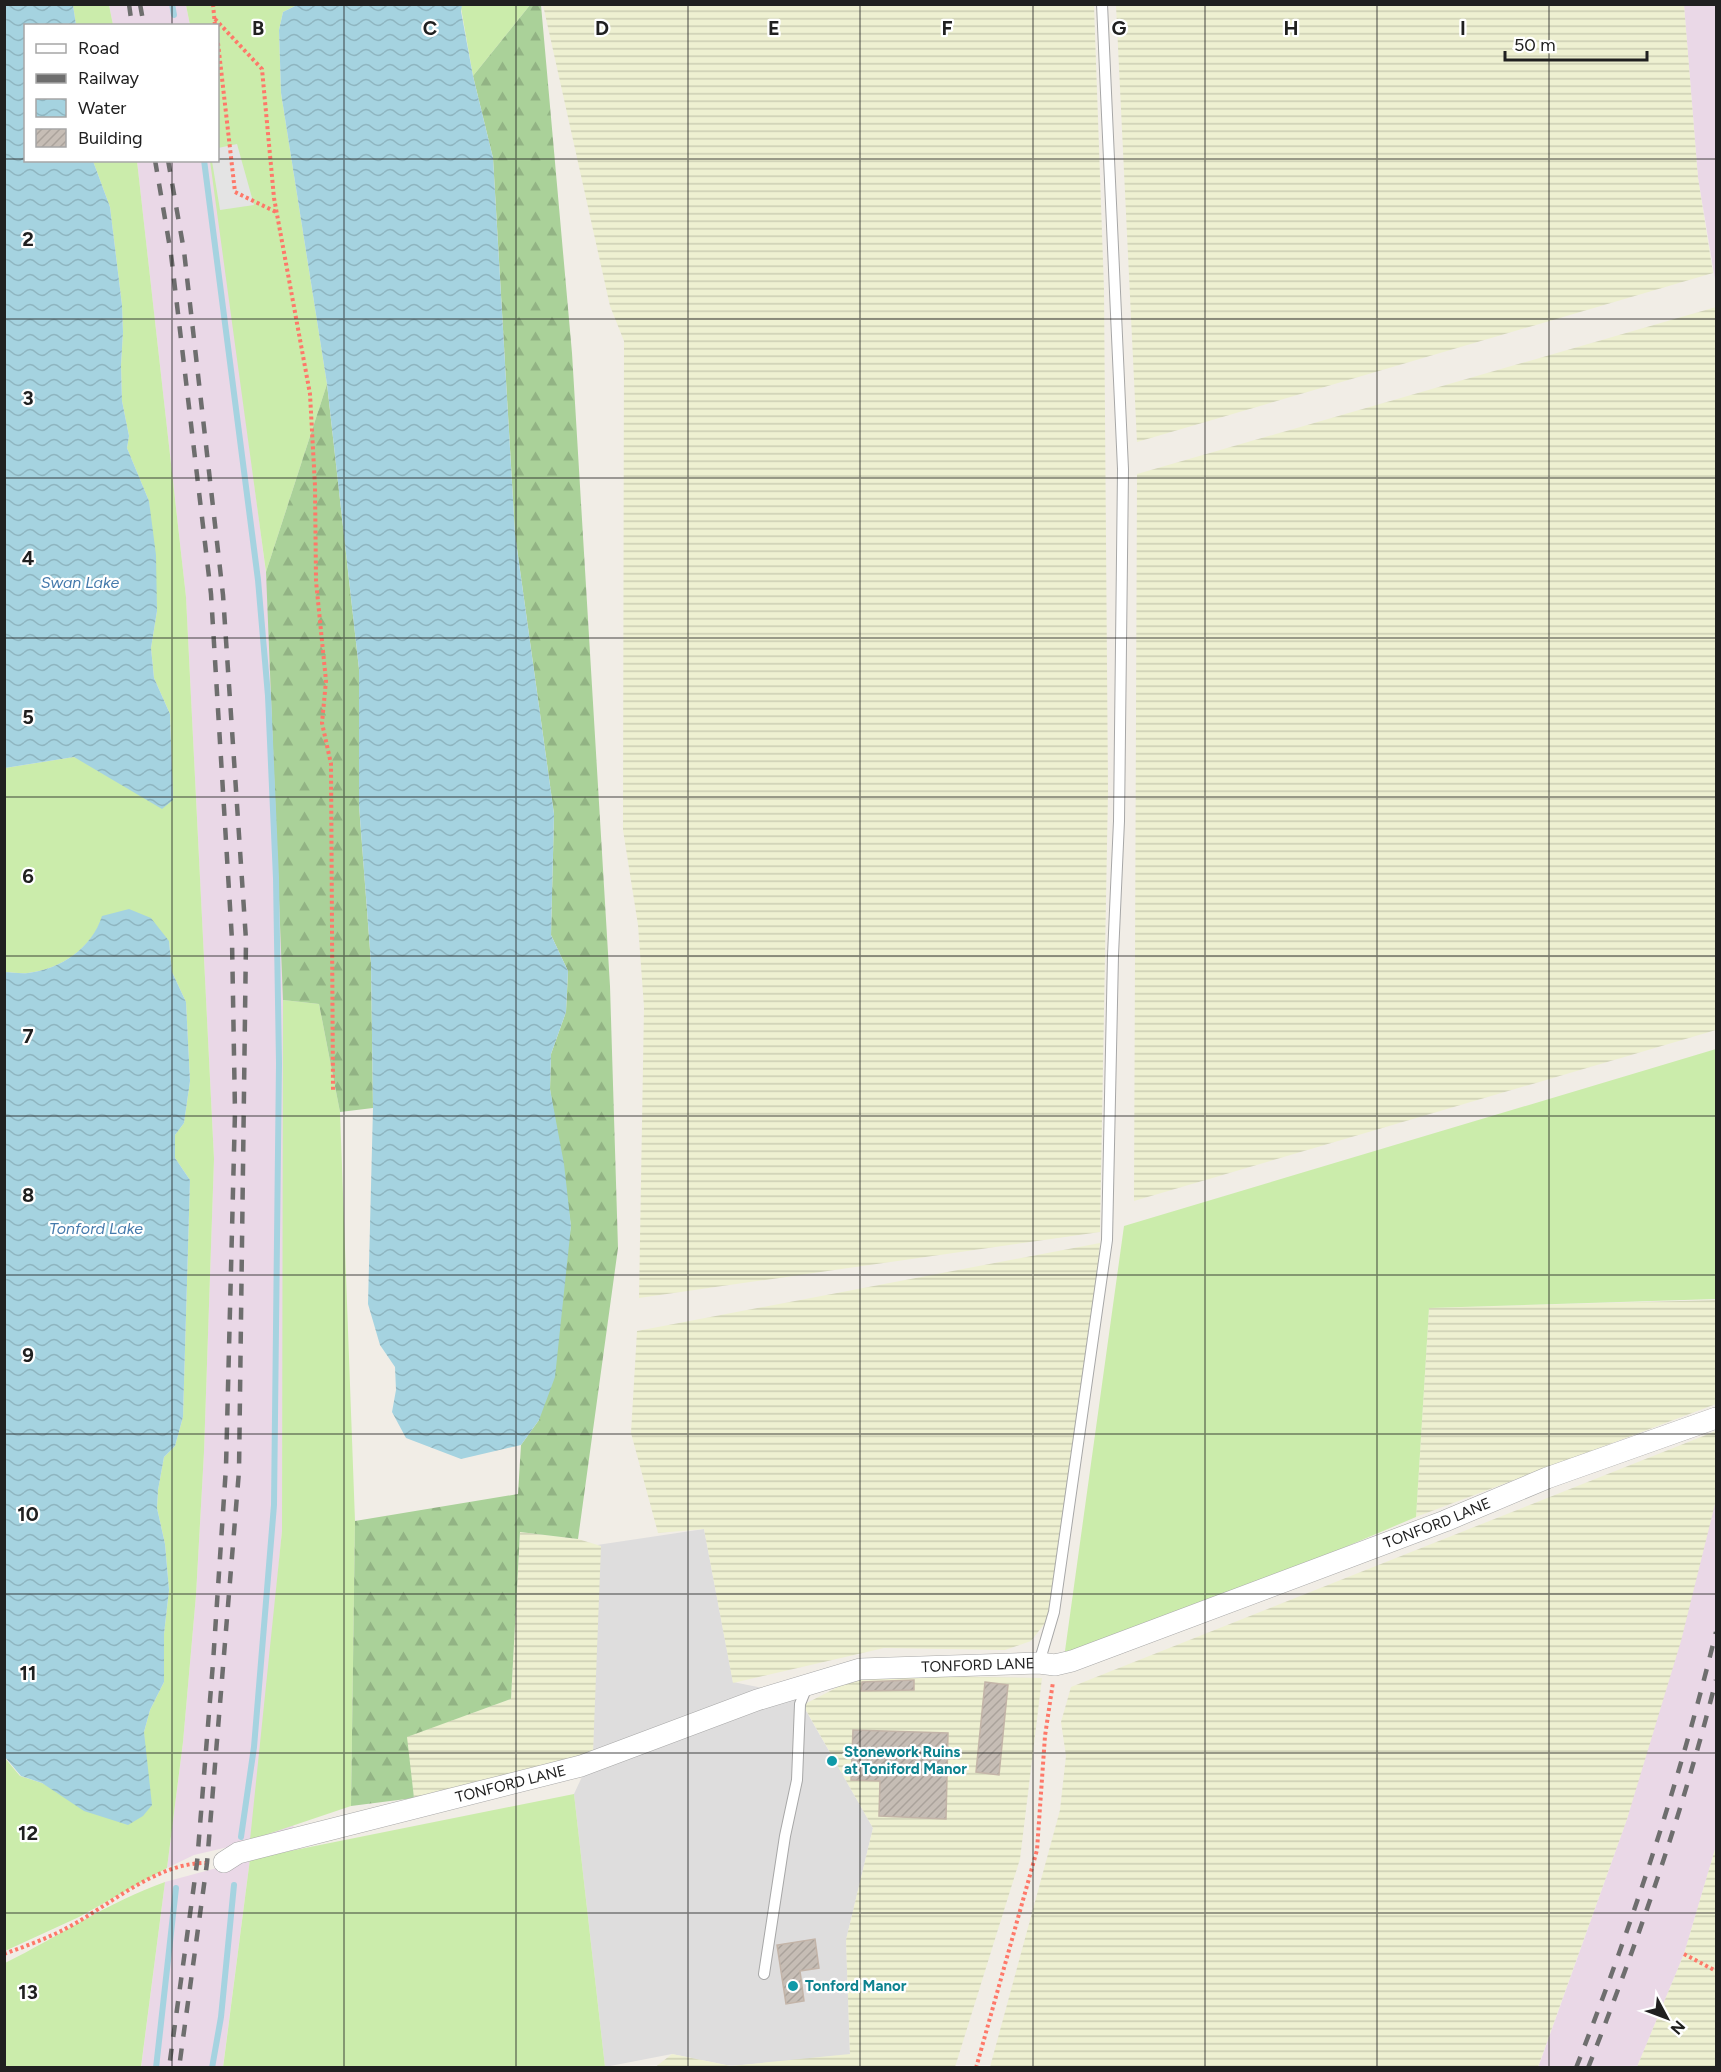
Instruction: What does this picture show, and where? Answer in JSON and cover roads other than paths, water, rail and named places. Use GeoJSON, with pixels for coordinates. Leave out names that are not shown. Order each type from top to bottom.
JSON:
{"type":"FeatureCollection","features":[{"type":"Feature","properties":{"kind":"street","name":"TONFORD LANE"},"geometry":{"type":"LineString","coordinates":[[224,1862],[238,1853],[582,1766],[757,1700],[860,1669],[1047,1664],[1352,1556],[1547,1478],[1716,1418]]}},
{"type":"Feature","properties":{"kind":"lane"},"geometry":{"type":"LineString","coordinates":[[1047,1664],[1107,1240],[1113,955],[1119,821],[1123,469],[1102,4]]}},
{"type":"Feature","properties":{"kind":"lane"},"geometry":{"type":"LineString","coordinates":[[764,1974],[785,1836],[797,1780],[800,1704],[809,1683]]}},
{"type":"Feature","properties":{"kind":"water","name":"Swan Lake"},"geometry":{"type":"Polygon","coordinates":[[[5,4],[73,5],[76,24],[24,24],[24,162],[93,162],[110,207],[122,305],[122,401],[129,436],[127,448],[149,501],[156,555],[157,611],[151,648],[154,678],[170,714],[173,800],[162,809],[74,757],[5,768],[5,4]]]}},
{"type":"Feature","properties":{"kind":"water"},"geometry":{"type":"Polygon","coordinates":[[[297,5],[462,5],[461,11],[473,76],[493,158],[515,534],[554,814],[551,935],[568,971],[566,1012],[551,1054],[550,1089],[564,1164],[571,1226],[555,1377],[539,1420],[521,1445],[461,1459],[406,1438],[392,1412],[396,1390],[395,1367],[380,1345],[368,1304],[373,1108],[371,963],[359,805],[359,669],[327,384],[281,93],[279,30],[283,12],[297,5]]]}},
{"type":"Feature","properties":{"kind":"water","name":"Tonford Lake"},"geometry":{"type":"Polygon","coordinates":[[[129,909],[151,918],[169,941],[172,972],[186,1002],[190,1081],[184,1123],[175,1135],[175,1158],[190,1180],[183,1417],[175,1446],[164,1457],[157,1508],[165,1544],[169,1590],[164,1634],[164,1682],[150,1710],[144,1732],[152,1805],[143,1816],[128,1825],[84,1811],[42,1783],[21,1776],[5,1757],[4,972],[40,971],[63,962],[74,955],[91,938],[102,916],[129,909]]]}},
{"type":"Feature","properties":{"kind":"waterway"},"geometry":{"type":"LineString","coordinates":[[172,4],[174,15]]}},
{"type":"Feature","properties":{"kind":"waterway"},"geometry":{"type":"LineString","coordinates":[[204,162],[258,580],[268,696],[276,878],[279,1063],[274,1505],[254,1747],[241,1837]]}},
{"type":"Feature","properties":{"kind":"waterway"},"geometry":{"type":"LineString","coordinates":[[212,2068],[221,2017],[234,1885]]}},
{"type":"Feature","properties":{"kind":"waterway"},"geometry":{"type":"LineString","coordinates":[[156,2068],[176,1888]]}},
{"type":"Feature","properties":{"kind":"railway"},"geometry":{"type":"LineString","coordinates":[[129,4],[132,24]]}},
{"type":"Feature","properties":{"kind":"railway"},"geometry":{"type":"LineString","coordinates":[[140,4],[144,24]]}},
{"type":"Feature","properties":{"kind":"railway"},"geometry":{"type":"LineString","coordinates":[[155,162],[171,254],[211,594],[232,940],[235,1112],[226,1467],[213,1663],[197,1863],[169,2068]]}},
{"type":"Feature","properties":{"kind":"railway"},"geometry":{"type":"LineString","coordinates":[[168,162],[184,251],[223,595],[246,940],[239,1471],[207,1863],[179,2068]]}},
{"type":"Feature","properties":{"kind":"railway"},"geometry":{"type":"LineString","coordinates":[[1576,2068],[1654,1852],[1687,1742],[1716,1632]]}},
{"type":"Feature","properties":{"kind":"railway"},"geometry":{"type":"LineString","coordinates":[[1588,2068],[1658,1876],[1689,1778],[1716,1680]]}},
{"type":"Feature","properties":{"kind":"place","name":"Stonework Ruins at Toniford Manor"},"geometry":{"type":"Point","coordinates":[832,1761]}},
{"type":"Feature","properties":{"kind":"place","name":"Tonford Manor"},"geometry":{"type":"Point","coordinates":[793,1986]}}]}
